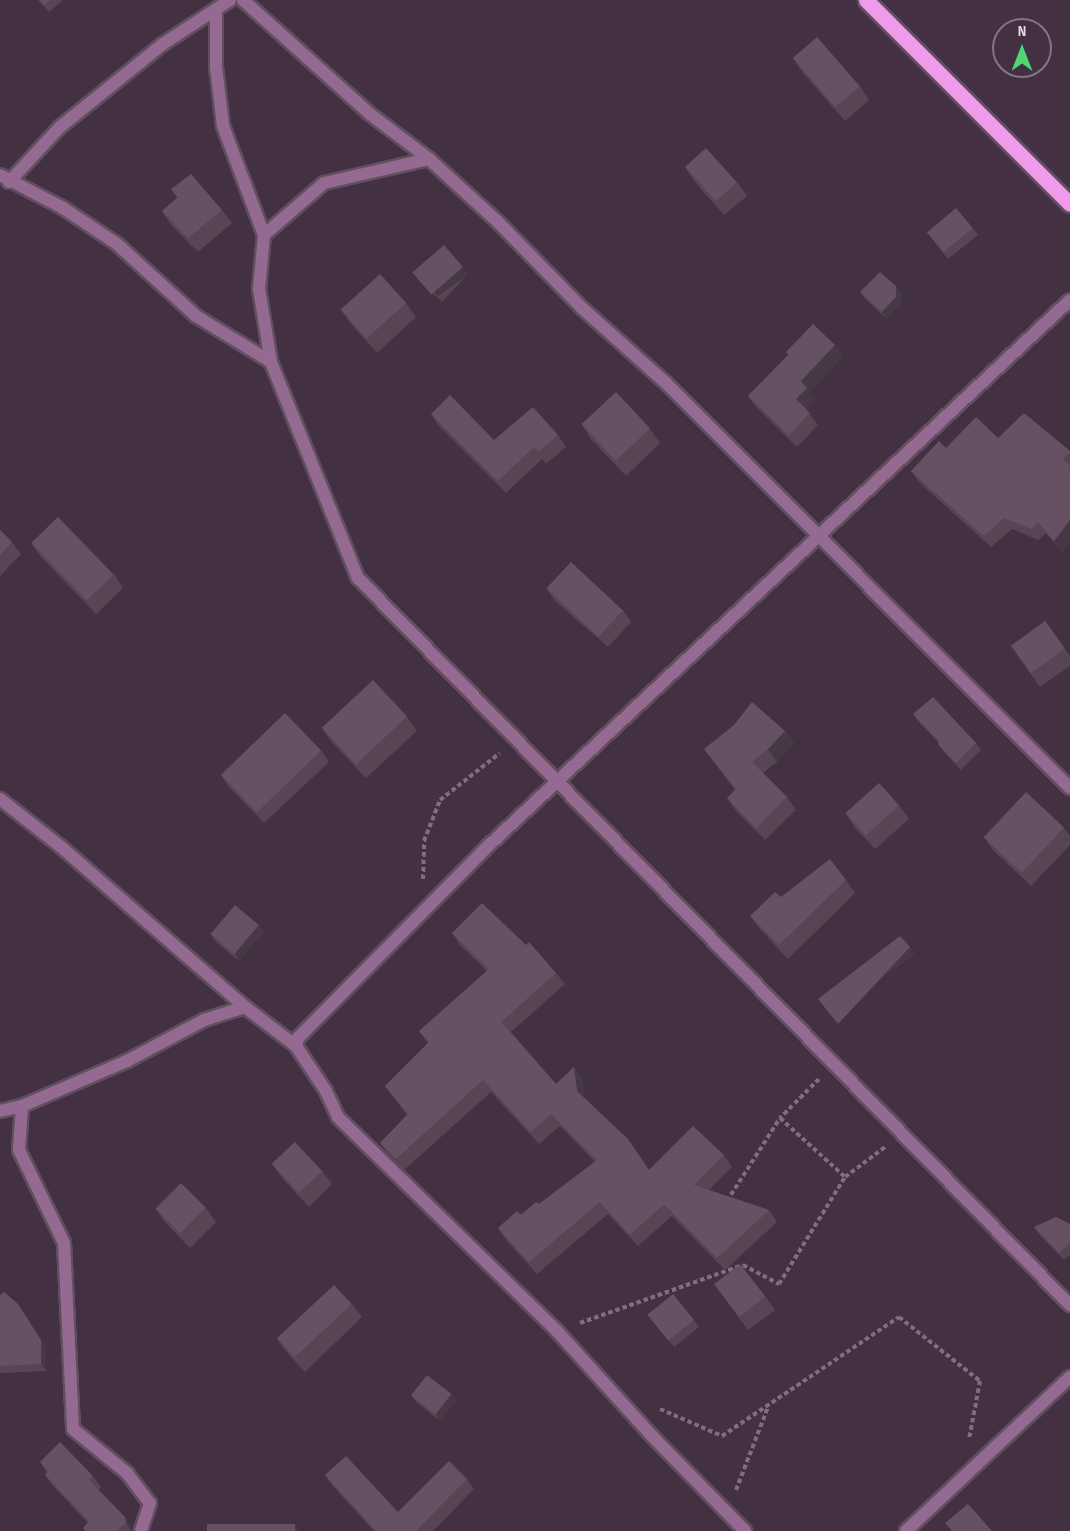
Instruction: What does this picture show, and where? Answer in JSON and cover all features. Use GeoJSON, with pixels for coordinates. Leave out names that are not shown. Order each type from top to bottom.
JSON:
{"type":"FeatureCollection","features":[{"type":"Feature","properties":{"kind":"main road"},"geometry":{"type":"LineString","coordinates":[[866,0],[1070,204]]}},
{"type":"Feature","properties":{"kind":"street"},"geometry":{"type":"LineString","coordinates":[[230,0],[163,44],[60,127],[5,179],[63,208],[117,244],[196,316],[271,362]]}},
{"type":"Feature","properties":{"kind":"street"},"geometry":{"type":"LineString","coordinates":[[243,0],[370,114],[429,159],[498,222],[582,308],[666,383],[1070,788]]}},
{"type":"Feature","properties":{"kind":"street"},"geometry":{"type":"LineString","coordinates":[[216,11],[216,67],[224,126],[264,234],[259,289],[271,362],[358,578],[1070,1305]]}},
{"type":"Feature","properties":{"kind":"street"},"geometry":{"type":"LineString","coordinates":[[264,234],[324,183],[429,159]]}},
{"type":"Feature","properties":{"kind":"street"},"geometry":{"type":"LineString","coordinates":[[296,1046],[304,1030],[485,849],[559,783],[1070,300]]}},
{"type":"Feature","properties":{"kind":"street"},"geometry":{"type":"LineString","coordinates":[[0,799],[149,922],[245,1006],[296,1046],[326,1091],[338,1117],[557,1331],[652,1437],[745,1531]]}},
{"type":"Feature","properties":{"kind":"street"},"geometry":{"type":"LineString","coordinates":[[0,1111],[22,1106],[127,1061],[204,1020],[245,1006]]}},
{"type":"Feature","properties":{"kind":"street"},"geometry":{"type":"LineString","coordinates":[[22,1106],[19,1150],[64,1243],[73,1429],[127,1473],[150,1503],[141,1531]]}},
{"type":"Feature","properties":{"kind":"street"},"geometry":{"type":"LineString","coordinates":[[906,1531],[1070,1377]]}},
{"type":"Feature","properties":{"kind":"path"},"geometry":{"type":"LineString","coordinates":[[421,912],[424,841],[440,800],[517,740]]}},
{"type":"Feature","properties":{"kind":"path"},"geometry":{"type":"LineString","coordinates":[[724,1206],[780,1118],[834,1064]]}},
{"type":"Feature","properties":{"kind":"path"},"geometry":{"type":"LineString","coordinates":[[780,1118],[845,1177]]}},
{"type":"Feature","properties":{"kind":"path"},"geometry":{"type":"LineString","coordinates":[[557,1331],[743,1265],[779,1284],[845,1177],[902,1133]]}},
{"type":"Feature","properties":{"kind":"path"},"geometry":{"type":"LineString","coordinates":[[658,1408],[722,1436],[899,1317],[980,1381],[967,1444]]}},
{"type":"Feature","properties":{"kind":"path"},"geometry":{"type":"LineString","coordinates":[[728,1513],[768,1407]]}},
{"type":"Feature","properties":{"kind":"building"},"geometry":{"type":"Polygon","coordinates":[[[39,0],[50,0],[44,5],[39,0]]]}},
{"type":"Feature","properties":{"kind":"building"},"geometry":{"type":"Polygon","coordinates":[[[817,37],[860,86],[835,107],[793,58],[817,37]]]}},
{"type":"Feature","properties":{"kind":"building"},"geometry":{"type":"Polygon","coordinates":[[[706,148],[737,182],[716,201],[685,167],[706,148]]]}},
{"type":"Feature","properties":{"kind":"building"},"geometry":{"type":"Polygon","coordinates":[[[191,174],[222,210],[188,238],[162,211],[178,197],[171,189],[191,174]]]}},
{"type":"Feature","properties":{"kind":"building"},"geometry":{"type":"Polygon","coordinates":[[[956,208],[973,228],[944,252],[927,232],[956,208]]]}},
{"type":"Feature","properties":{"kind":"building"},"geometry":{"type":"Polygon","coordinates":[[[444,245],[463,267],[431,294],[412,273],[444,245]]]}},
{"type":"Feature","properties":{"kind":"building"},"geometry":{"type":"Polygon","coordinates":[[[880,272],[896,286],[896,297],[882,312],[860,292],[880,272]]]}},
{"type":"Feature","properties":{"kind":"building"},"geometry":{"type":"Polygon","coordinates":[[[380,274],[406,303],[367,338],[341,309],[380,274]]]}},
{"type":"Feature","properties":{"kind":"building"},"geometry":{"type":"Polygon","coordinates":[[[813,324],[835,345],[801,381],[807,388],[796,399],[810,413],[789,435],[748,396],[789,354],[786,352],[813,324]]]}},
{"type":"Feature","properties":{"kind":"building"},"geometry":{"type":"Polygon","coordinates":[[[616,392],[650,429],[616,461],[582,424],[616,392]]]}},
{"type":"Feature","properties":{"kind":"building"},"geometry":{"type":"Polygon","coordinates":[[[450,395],[494,440],[533,407],[558,435],[538,452],[534,447],[498,481],[431,414],[450,395]]]}},
{"type":"Feature","properties":{"kind":"building"},"geometry":{"type":"Polygon","coordinates":[[[1024,413],[1070,451],[1063,459],[1070,466],[1070,520],[1054,541],[1038,522],[1031,529],[1004,518],[984,536],[911,471],[939,441],[946,448],[976,417],[998,438],[1024,413]]]}},
{"type":"Feature","properties":{"kind":"building"},"geometry":{"type":"Polygon","coordinates":[[[58,517],[114,575],[87,600],[31,543],[58,517]]]}},
{"type":"Feature","properties":{"kind":"building"},"geometry":{"type":"Polygon","coordinates":[[[0,530],[12,542],[0,555],[0,530]]]}},
{"type":"Feature","properties":{"kind":"building"},"geometry":{"type":"Polygon","coordinates":[[[571,562],[623,610],[598,637],[546,588],[571,562]]]}},
{"type":"Feature","properties":{"kind":"building"},"geometry":{"type":"Polygon","coordinates":[[[1045,621],[1065,649],[1031,673],[1011,646],[1045,621]]]}},
{"type":"Feature","properties":{"kind":"building"},"geometry":{"type":"Polygon","coordinates":[[[373,680],[407,717],[356,764],[322,728],[373,680]]]}},
{"type":"Feature","properties":{"kind":"building"},"geometry":{"type":"Polygon","coordinates":[[[933,697],[976,743],[956,763],[913,714],[933,697]]]}},
{"type":"Feature","properties":{"kind":"building"},"geometry":{"type":"Polygon","coordinates":[[[752,702],[785,731],[752,762],[787,797],[756,828],[727,798],[736,789],[704,749],[734,725],[752,702]]]}},
{"type":"Feature","properties":{"kind":"building"},"geometry":{"type":"Polygon","coordinates":[[[285,713],[321,750],[257,812],[221,775],[285,713]]]}},
{"type":"Feature","properties":{"kind":"building"},"geometry":{"type":"Polygon","coordinates":[[[879,783],[899,805],[866,835],[846,813],[879,783]]]}},
{"type":"Feature","properties":{"kind":"building"},"geometry":{"type":"Polygon","coordinates":[[[1026,792],[1064,827],[1022,873],[984,837],[1026,792]]]}},
{"type":"Feature","properties":{"kind":"building"},"geometry":{"type":"Polygon","coordinates":[[[830,859],[846,880],[779,945],[750,916],[775,892],[781,897],[830,859]]]}},
{"type":"Feature","properties":{"kind":"building"},"geometry":{"type":"Polygon","coordinates":[[[482,903],[526,945],[529,942],[556,973],[501,1022],[556,1084],[574,1067],[577,1091],[628,1139],[649,1170],[693,1126],[724,1155],[694,1185],[769,1210],[717,1258],[664,1204],[630,1235],[600,1202],[529,1262],[498,1228],[517,1211],[521,1215],[536,1202],[539,1204],[597,1160],[551,1114],[531,1132],[483,1080],[396,1159],[380,1143],[408,1114],[385,1086],[429,1042],[419,1031],[489,969],[452,933],[482,903]]]}},
{"type":"Feature","properties":{"kind":"building"},"geometry":{"type":"Polygon","coordinates":[[[235,905],[259,925],[234,954],[211,934],[235,905]]]}},
{"type":"Feature","properties":{"kind":"building"},"geometry":{"type":"Polygon","coordinates":[[[900,936],[910,947],[838,1024],[818,999],[900,936]]]}},
{"type":"Feature","properties":{"kind":"building"},"geometry":{"type":"Polygon","coordinates":[[[295,1142],[322,1171],[299,1193],[272,1164],[295,1142]]]}},
{"type":"Feature","properties":{"kind":"building"},"geometry":{"type":"Polygon","coordinates":[[[181,1183],[206,1208],[180,1233],[156,1208],[181,1183]]]}},
{"type":"Feature","properties":{"kind":"building"},"geometry":{"type":"Polygon","coordinates":[[[1056,1217],[1070,1224],[1070,1243],[1059,1253],[1034,1227],[1056,1217]]]}},
{"type":"Feature","properties":{"kind":"building"},"geometry":{"type":"Polygon","coordinates":[[[740,1264],[765,1296],[739,1317],[714,1284],[740,1264]]]}},
{"type":"Feature","properties":{"kind":"building"},"geometry":{"type":"Polygon","coordinates":[[[334,1285],[352,1304],[295,1357],[277,1338],[334,1285]]]}},
{"type":"Feature","properties":{"kind":"building"},"geometry":{"type":"Polygon","coordinates":[[[4,1292],[18,1304],[41,1340],[41,1364],[0,1366],[0,1295],[4,1292]]]}},
{"type":"Feature","properties":{"kind":"building"},"geometry":{"type":"Polygon","coordinates":[[[673,1294],[694,1320],[668,1340],[647,1315],[673,1294]]]}},
{"type":"Feature","properties":{"kind":"building"},"geometry":{"type":"Polygon","coordinates":[[[427,1375],[451,1394],[435,1415],[411,1395],[427,1375]]]}},
{"type":"Feature","properties":{"kind":"building"},"geometry":{"type":"Polygon","coordinates":[[[60,1442],[93,1476],[89,1480],[125,1517],[126,1523],[117,1531],[86,1531],[83,1528],[89,1521],[45,1475],[48,1471],[40,1462],[60,1442]]]}},
{"type":"Feature","properties":{"kind":"building"},"geometry":{"type":"Polygon","coordinates":[[[346,1456],[398,1512],[449,1461],[467,1479],[416,1531],[376,1531],[325,1475],[346,1456]]]}},
{"type":"Feature","properties":{"kind":"building"},"geometry":{"type":"Polygon","coordinates":[[[968,1504],[992,1531],[952,1531],[945,1523],[968,1504]]]}},
{"type":"Feature","properties":{"kind":"building"},"geometry":{"type":"Polygon","coordinates":[[[207,1524],[295,1524],[295,1531],[207,1531],[207,1524]]]}}]}
